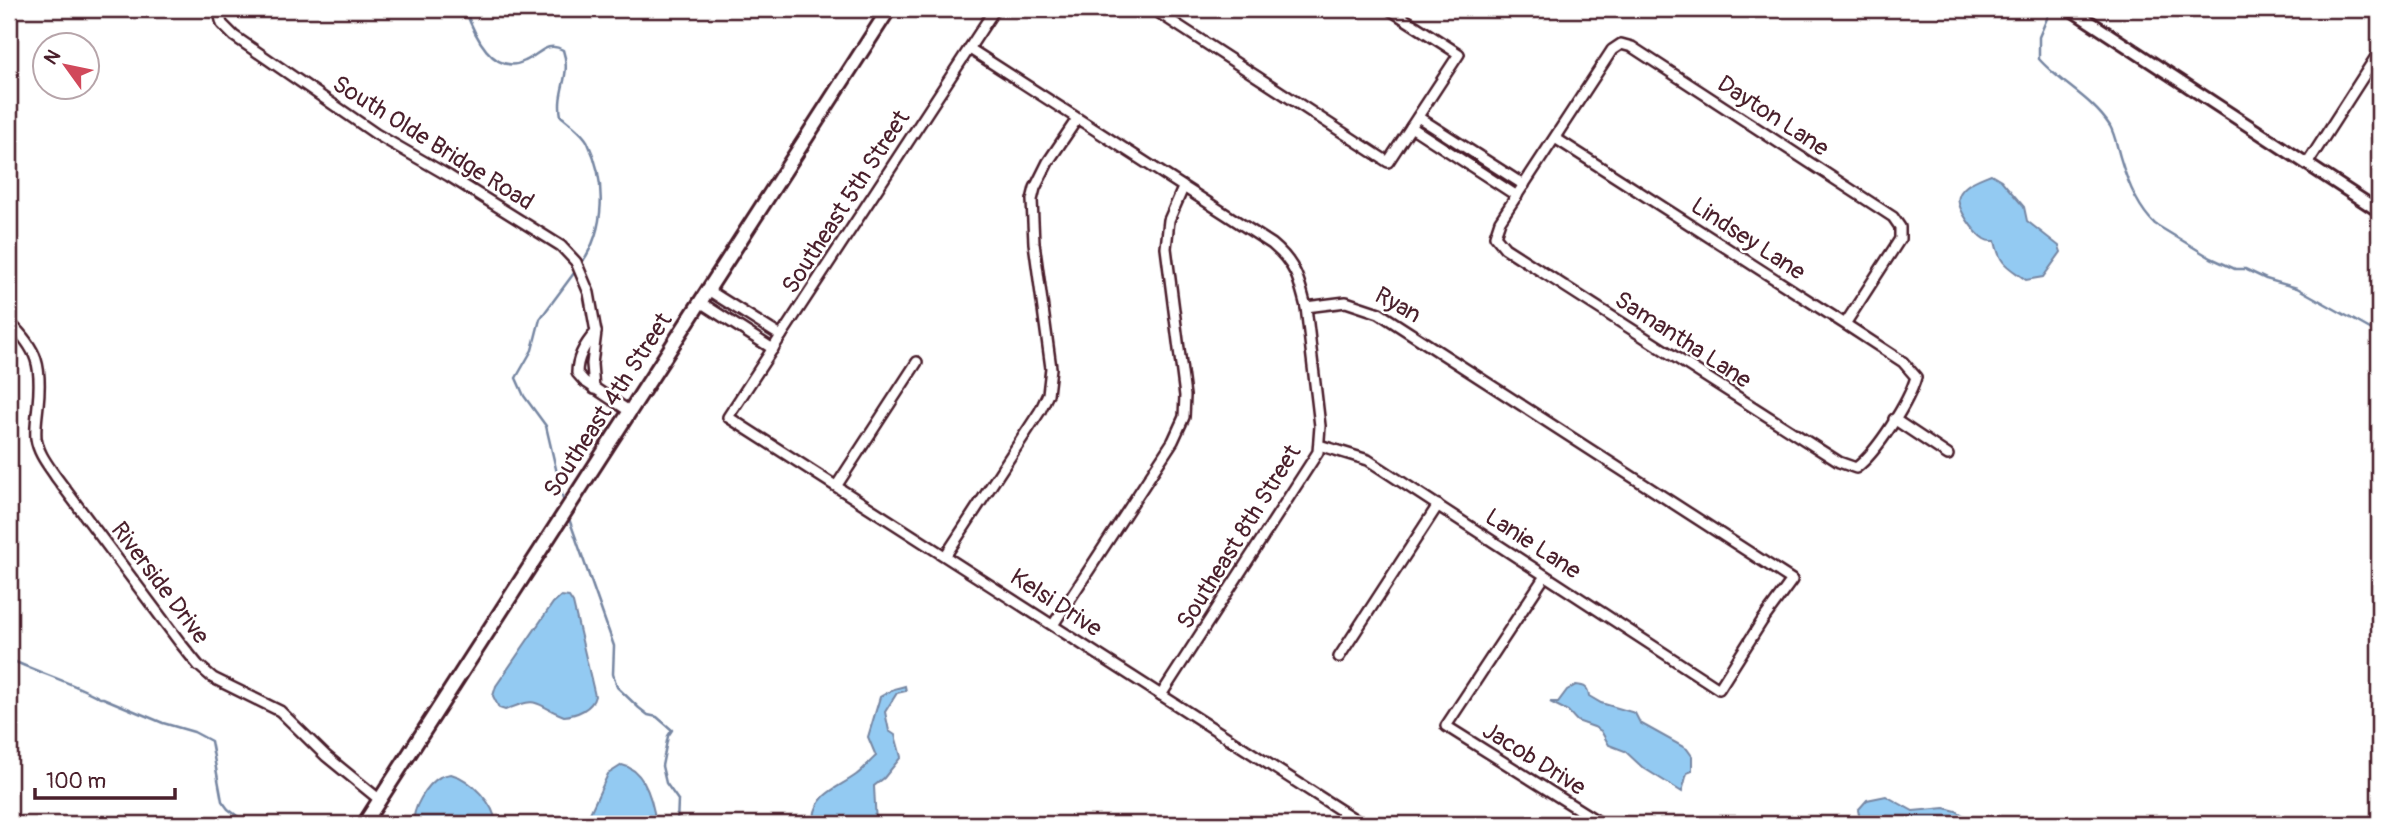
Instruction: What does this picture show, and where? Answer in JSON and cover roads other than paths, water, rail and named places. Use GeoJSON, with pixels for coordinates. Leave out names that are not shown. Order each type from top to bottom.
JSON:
{"type":"FeatureCollection","features":[{"type":"Feature","properties":{"kind":"main road","name":"Southeast 4th Street"},"geometry":{"type":"LineString","coordinates":[[364,824],[889,9]]}},
{"type":"Feature","properties":{"kind":"street","name":"South Olde Bridge Road"},"geometry":{"type":"LineString","coordinates":[[218,9],[222,24],[234,36],[376,134],[561,246],[576,262],[589,293],[596,332],[592,364],[594,389]]}},
{"type":"Feature","properties":{"kind":"street","name":"Southeast 5th Street"},"geometry":{"type":"LineString","coordinates":[[728,416],[996,9]]}},
{"type":"Feature","properties":{"kind":"street"},"geometry":{"type":"LineString","coordinates":[[1153,9],[1388,162],[1459,54],[1389,9]]}},
{"type":"Feature","properties":{"kind":"street"},"geometry":{"type":"LineString","coordinates":[[2070,9],[2379,211]]}},
{"type":"Feature","properties":{"kind":"street","name":"Dayton Lane"},"geometry":{"type":"LineString","coordinates":[[1555,138],[1612,50],[1621,44],[1632,47],[1893,217],[1900,227],[1900,239],[1845,324]]}},
{"type":"Feature","properties":{"kind":"street"},"geometry":{"type":"LineString","coordinates":[[970,49],[1282,253],[1295,270],[1306,307]]}},
{"type":"Feature","properties":{"kind":"street"},"geometry":{"type":"LineString","coordinates":[[2307,164],[2379,52]]}},
{"type":"Feature","properties":{"kind":"street"},"geometry":{"type":"LineString","coordinates":[[1418,117],[1524,185]]}},
{"type":"Feature","properties":{"kind":"street"},"geometry":{"type":"LineString","coordinates":[[946,555],[1040,411],[1048,394],[1051,368],[1034,243],[1032,200],[1048,162],[1077,119]]}},
{"type":"Feature","properties":{"kind":"street"},"geometry":{"type":"LineString","coordinates":[[1411,127],[1517,196],[1555,138]]}},
{"type":"Feature","properties":{"kind":"street","name":"Lindsey Lane"},"geometry":{"type":"LineString","coordinates":[[1555,138],[1903,362],[1916,377],[1912,391],[1894,419]]}},
{"type":"Feature","properties":{"kind":"street"},"geometry":{"type":"LineString","coordinates":[[1053,625],[1154,472],[1184,417],[1185,396],[1166,248],[1169,220],[1183,188]]}},
{"type":"Feature","properties":{"kind":"street","name":"Samantha Lane"},"geometry":{"type":"LineString","coordinates":[[1517,196],[1500,221],[1495,236],[1505,248],[1827,455],[1856,467],[1867,459],[1894,419]]}},
{"type":"Feature","properties":{"kind":"street"},"geometry":{"type":"LineString","coordinates":[[708,290],[781,336]]}},
{"type":"Feature","properties":{"kind":"street"},"geometry":{"type":"LineString","coordinates":[[700,302],[773,349]]}},
{"type":"Feature","properties":{"kind":"street","name":"Ryan"},"geometry":{"type":"LineString","coordinates":[[1306,307],[1346,302],[1379,313],[1792,580],[1762,621],[1719,689]]}},
{"type":"Feature","properties":{"kind":"street","name":"Southeast 8th Street"},"geometry":{"type":"LineString","coordinates":[[1161,695],[1309,467],[1319,444],[1320,426],[1306,307]]}},
{"type":"Feature","properties":{"kind":"street","name":"Riverside Drive"},"geometry":{"type":"LineString","coordinates":[[9,322],[28,344],[39,366],[36,439],[45,461],[186,651],[213,678],[280,711],[326,756],[380,800]]}},
{"type":"Feature","properties":{"kind":"street"},"geometry":{"type":"LineString","coordinates":[[596,332],[585,345],[577,369],[579,377],[629,411]]}},
{"type":"Feature","properties":{"kind":"street"},"geometry":{"type":"LineString","coordinates":[[838,485],[918,362]]}},
{"type":"Feature","properties":{"kind":"street","name":"Kelsi Drive"},"geometry":{"type":"LineString","coordinates":[[728,416],[1362,824]]}},
{"type":"Feature","properties":{"kind":"street"},"geometry":{"type":"LineString","coordinates":[[1894,419],[1948,455]]}},
{"type":"Feature","properties":{"kind":"street","name":"Lanie Lane"},"geometry":{"type":"LineString","coordinates":[[1319,444],[1367,460],[1719,689]]}},
{"type":"Feature","properties":{"kind":"street"},"geometry":{"type":"LineString","coordinates":[[1339,657],[1438,505]]}},
{"type":"Feature","properties":{"kind":"street","name":"Jacob Drive"},"geometry":{"type":"LineString","coordinates":[[1545,576],[1446,726],[1602,824]]}},
{"type":"Feature","properties":{"kind":"water"},"geometry":{"type":"Polygon","coordinates":[[[1991,174],[2001,180],[2024,207],[2027,221],[2059,246],[2061,252],[2043,277],[2026,280],[2009,268],[1999,255],[1995,241],[1987,241],[1980,236],[1963,213],[1959,201],[1961,192],[1973,182],[1991,174]]]}},
{"type":"Feature","properties":{"kind":"water"},"geometry":{"type":"Polygon","coordinates":[[[561,596],[569,597],[573,603],[595,696],[593,701],[583,711],[564,716],[531,702],[505,710],[499,708],[493,696],[496,686],[553,603],[561,596]]]}},
{"type":"Feature","properties":{"kind":"water"},"geometry":{"type":"Polygon","coordinates":[[[1576,685],[1586,688],[1589,696],[1601,703],[1635,713],[1640,723],[1687,749],[1692,756],[1692,771],[1687,773],[1682,792],[1642,767],[1625,751],[1609,745],[1601,731],[1577,721],[1568,711],[1550,702],[1558,702],[1567,690],[1576,685]]]}},
{"type":"Feature","properties":{"kind":"water"},"geometry":{"type":"Polygon","coordinates":[[[905,686],[906,691],[897,693],[885,712],[889,731],[895,735],[901,757],[874,786],[876,824],[820,824],[814,817],[819,802],[829,792],[859,773],[876,756],[868,737],[880,697],[905,686]]]}},
{"type":"Feature","properties":{"kind":"water"},"geometry":{"type":"Polygon","coordinates":[[[622,765],[637,773],[643,780],[656,824],[585,824],[608,774],[622,765]]]}},
{"type":"Feature","properties":{"kind":"water"},"geometry":{"type":"Polygon","coordinates":[[[451,774],[466,781],[480,793],[491,808],[496,824],[414,824],[417,805],[425,791],[435,780],[451,774]]]}},
{"type":"Feature","properties":{"kind":"water"},"geometry":{"type":"Polygon","coordinates":[[[1886,796],[1913,811],[1945,808],[1979,824],[1861,824],[1858,810],[1867,800],[1886,796]]]}},
{"type":"Feature","properties":{"kind":"waterway"},"geometry":{"type":"LineString","coordinates":[[465,9],[486,50],[503,63],[525,61],[552,47],[563,50],[566,68],[560,98],[561,116],[586,139],[594,158],[600,189],[601,205],[595,236],[581,264]]}},
{"type":"Feature","properties":{"kind":"waterway"},"geometry":{"type":"LineString","coordinates":[[2051,9],[2039,37],[2039,59],[2103,116],[2115,137],[2133,193],[2155,224],[2211,258],[2235,269],[2245,269],[2266,279],[2297,288],[2379,334]]}},
{"type":"Feature","properties":{"kind":"waterway"},"geometry":{"type":"LineString","coordinates":[[564,503],[546,426],[524,396],[516,378],[532,350],[540,319],[577,269]]}},
{"type":"Feature","properties":{"kind":"waterway"},"geometry":{"type":"LineString","coordinates":[[568,516],[614,646],[613,674],[617,687],[639,708],[648,715],[657,717],[672,730],[668,736],[662,766],[666,783],[678,800],[677,824]]}},
{"type":"Feature","properties":{"kind":"waterway"},"geometry":{"type":"LineString","coordinates":[[9,659],[211,741],[222,801],[228,809],[245,822],[273,820],[289,824]]}}]}
